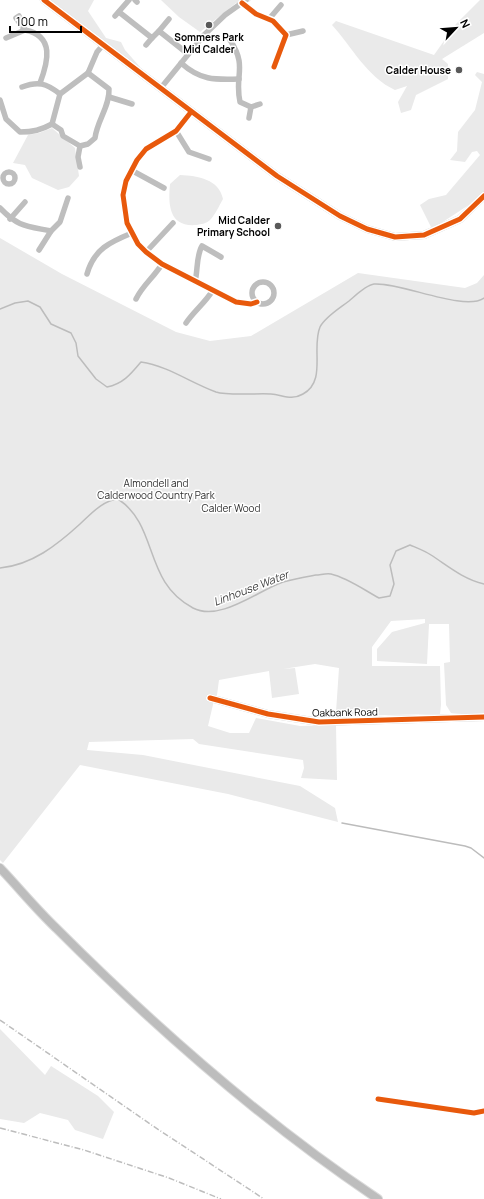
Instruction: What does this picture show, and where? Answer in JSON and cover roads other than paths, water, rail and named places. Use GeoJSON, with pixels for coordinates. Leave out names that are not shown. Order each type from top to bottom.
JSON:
{"type":"FeatureCollection","features":[{"type":"Feature","properties":{"kind":"main road"},"geometry":{"type":"LineString","coordinates":[[1,872],[103,974],[186,1051],[284,1132],[378,1199]]}},
{"type":"Feature","properties":{"kind":"street"},"geometry":{"type":"LineString","coordinates":[[44,0],[190,112],[321,205],[340,216],[382,234],[403,237],[424,235],[460,219],[484,196]]}},
{"type":"Feature","properties":{"kind":"street"},"geometry":{"type":"LineString","coordinates":[[129,0],[118,14],[152,38]]}},
{"type":"Feature","properties":{"kind":"street"},"geometry":{"type":"LineString","coordinates":[[160,88],[188,54],[225,14],[244,1],[256,14],[269,19],[281,28],[286,35]]}},
{"type":"Feature","properties":{"kind":"street"},"geometry":{"type":"LineString","coordinates":[[269,19],[281,5]]}},
{"type":"Feature","properties":{"kind":"street"},"geometry":{"type":"LineString","coordinates":[[19,16],[16,18],[25,30],[39,36],[48,51],[47,63],[40,83]]}},
{"type":"Feature","properties":{"kind":"street"},"geometry":{"type":"LineString","coordinates":[[146,45],[169,19]]}},
{"type":"Feature","properties":{"kind":"street"},"geometry":{"type":"LineString","coordinates":[[6,38],[25,30]]}},
{"type":"Feature","properties":{"kind":"street"},"geometry":{"type":"LineString","coordinates":[[158,30],[188,54]]}},
{"type":"Feature","properties":{"kind":"street"},"geometry":{"type":"LineString","coordinates":[[286,35],[303,31]]}},
{"type":"Feature","properties":{"kind":"street"},"geometry":{"type":"LineString","coordinates":[[274,67],[275,58],[286,35]]}},
{"type":"Feature","properties":{"kind":"street"},"geometry":{"type":"LineString","coordinates":[[230,40],[237,50],[241,64],[238,93],[240,102],[251,107],[260,104]]}},
{"type":"Feature","properties":{"kind":"street"},"geometry":{"type":"LineString","coordinates":[[52,124],[60,94],[88,73],[97,52],[103,45]]}},
{"type":"Feature","properties":{"kind":"street"},"geometry":{"type":"LineString","coordinates":[[181,64],[190,71],[204,78],[239,80]]}},
{"type":"Feature","properties":{"kind":"street"},"geometry":{"type":"LineString","coordinates":[[52,124],[61,130],[64,136],[80,146],[88,144],[95,138],[96,128],[109,97],[108,87],[88,73]]}},
{"type":"Feature","properties":{"kind":"street"},"geometry":{"type":"LineString","coordinates":[[22,87],[40,83],[49,85],[60,94]]}},
{"type":"Feature","properties":{"kind":"street"},"geometry":{"type":"LineString","coordinates":[[109,97],[132,104]]}},
{"type":"Feature","properties":{"kind":"street"},"geometry":{"type":"LineString","coordinates":[[0,100],[3,118],[20,132],[32,132],[52,124]]}},
{"type":"Feature","properties":{"kind":"street"},"geometry":{"type":"LineString","coordinates":[[249,118],[251,107]]}},
{"type":"Feature","properties":{"kind":"street"},"geometry":{"type":"LineString","coordinates":[[190,112],[176,131],[146,149],[131,170],[123,195],[125,214],[132,233],[146,252],[162,264],[236,302],[251,304],[257,302]]}},
{"type":"Feature","properties":{"kind":"street"},"geometry":{"type":"LineString","coordinates":[[176,131],[189,152],[209,159]]}},
{"type":"Feature","properties":{"kind":"street"},"geometry":{"type":"LineString","coordinates":[[80,146],[78,157],[80,167]]}},
{"type":"Feature","properties":{"kind":"street"},"geometry":{"type":"LineString","coordinates":[[131,170],[164,188]]}},
{"type":"Feature","properties":{"kind":"street"},"geometry":{"type":"LineString","coordinates":[[38,250],[60,222],[68,198]]}},
{"type":"Feature","properties":{"kind":"street"},"geometry":{"type":"LineString","coordinates":[[10,219],[25,202]]}},
{"type":"Feature","properties":{"kind":"street"},"geometry":{"type":"LineString","coordinates":[[0,208],[10,219],[19,224],[52,231]]}},
{"type":"Feature","properties":{"kind":"street"},"geometry":{"type":"LineString","coordinates":[[146,252],[173,223]]}},
{"type":"Feature","properties":{"kind":"street"},"geometry":{"type":"LineString","coordinates":[[87,274],[90,262],[96,254],[107,245],[132,233]]}},
{"type":"Feature","properties":{"kind":"street"},"geometry":{"type":"LineString","coordinates":[[195,282],[199,268],[198,253],[202,246],[221,257]]}},
{"type":"Feature","properties":{"kind":"street"},"geometry":{"type":"LineString","coordinates":[[136,299],[142,288],[162,264]]}},
{"type":"Feature","properties":{"kind":"street"},"geometry":{"type":"LineString","coordinates":[[190,321],[193,313],[206,301],[213,290]]}},
{"type":"Feature","properties":{"kind":"street","name":"Oakbank Road"},"geometry":{"type":"LineString","coordinates":[[210,698],[268,714],[318,722],[484,716]]}},
{"type":"Feature","properties":{"kind":"street"},"geometry":{"type":"LineString","coordinates":[[378,1099],[474,1114],[484,1111]]}},
{"type":"Feature","properties":{"kind":"waterway"},"geometry":{"type":"LineString","coordinates":[[0,309],[15,303],[28,301],[40,307],[51,324],[71,333],[76,343],[78,356],[96,379],[107,387],[118,384],[141,362],[161,367],[216,392],[235,394],[271,394],[295,397],[303,394],[315,381],[317,373],[318,335],[322,323],[368,286],[374,284],[400,287],[462,301],[475,301],[484,298]]}},
{"type":"Feature","properties":{"kind":"waterway","name":"Linhouse Water"},"geometry":{"type":"LineString","coordinates":[[0,568],[23,563],[43,553],[71,532],[102,505],[118,499],[131,510],[140,524],[147,538],[158,569],[166,584],[177,597],[193,608],[204,611],[215,611],[238,604],[283,582],[325,574],[331,574],[344,578],[379,598],[390,596],[394,584],[390,565],[396,551],[410,545],[429,554],[462,576],[484,584]]}},
{"type":"Feature","properties":{"kind":"waterway"},"geometry":{"type":"LineString","coordinates":[[342,823],[465,846],[471,848],[484,858]]}},
{"type":"Feature","properties":{"kind":"railway"},"geometry":{"type":"LineString","coordinates":[[0,1020],[153,1126],[264,1199]]}},
{"type":"Feature","properties":{"kind":"railway"},"geometry":{"type":"LineString","coordinates":[[0,1128],[84,1150],[169,1178],[221,1199]]}},
{"type":"Feature","properties":{"kind":"place","name":"Sommers Park Mid Calder"},"geometry":{"type":"Point","coordinates":[209,25]}},
{"type":"Feature","properties":{"kind":"place","name":"Calder House"},"geometry":{"type":"Point","coordinates":[459,70]}},
{"type":"Feature","properties":{"kind":"place","name":"Mid Calder Primary School"},"geometry":{"type":"Point","coordinates":[278,226]}},
{"type":"Feature","properties":{"kind":"park label","name":"Almondell and Calderwood Country Park"},"geometry":{"type":"Point","coordinates":[156,488]}},
{"type":"Feature","properties":{"kind":"park label","name":"Calder Wood"},"geometry":{"type":"Point","coordinates":[231,508]}}]}
